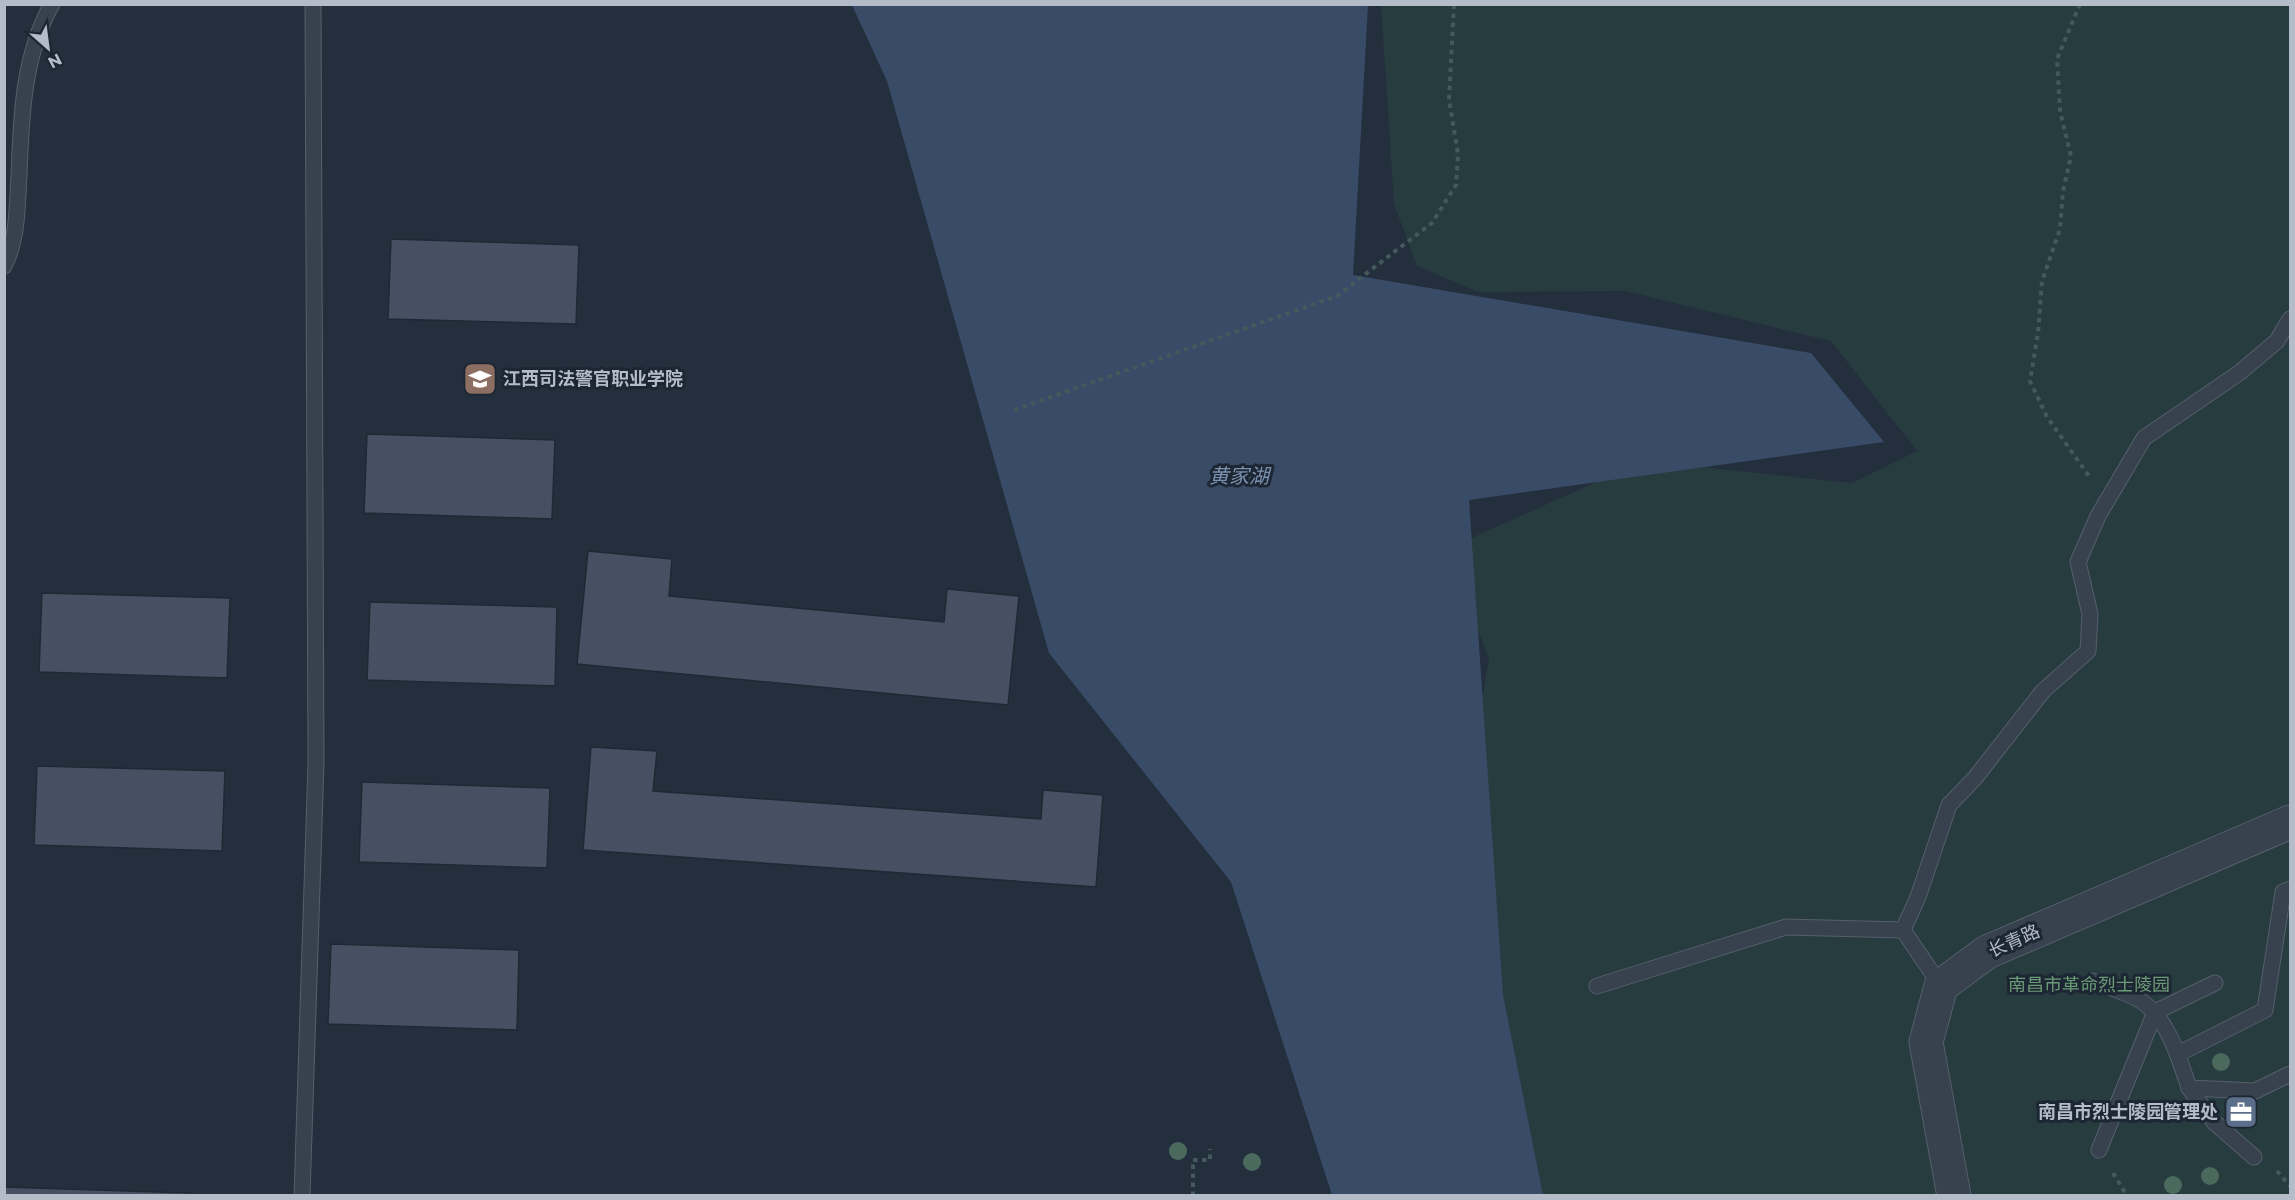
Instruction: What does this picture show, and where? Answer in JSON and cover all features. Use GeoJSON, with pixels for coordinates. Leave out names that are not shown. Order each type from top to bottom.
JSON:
{"type":"FeatureCollection","features":[{"type":"Feature","properties":{"kind":"street","name":"长青路"},"geometry":{"type":"LineString","coordinates":[[1941,986],[1987,952],[2290,822]]}},
{"type":"Feature","properties":{"kind":"street"},"geometry":{"type":"LineString","coordinates":[[1941,986],[1926,1042],[1954,1196]]}},
{"type":"Feature","properties":{"kind":"lane"},"geometry":{"type":"LineString","coordinates":[[4,266],[13,249],[31,55],[40,27],[52,4]]}},
{"type":"Feature","properties":{"kind":"lane"},"geometry":{"type":"LineString","coordinates":[[302,1196],[316,764],[313,4]]}},
{"type":"Feature","properties":{"kind":"lane"},"geometry":{"type":"LineString","coordinates":[[1903,930],[1918,897],[1949,805],[1975,778],[2043,691],[2088,651],[2090,614],[2078,562],[2106,502],[2144,438],[2239,374],[2277,341],[2290,319]]}},
{"type":"Feature","properties":{"kind":"lane"},"geometry":{"type":"LineString","coordinates":[[2178,1054],[2265,1010],[2283,892],[2290,888]]}},
{"type":"Feature","properties":{"kind":"lane"},"geometry":{"type":"LineString","coordinates":[[1597,986],[1786,927],[1903,930]]}},
{"type":"Feature","properties":{"kind":"lane"},"geometry":{"type":"LineString","coordinates":[[1903,930],[1941,986]]}},
{"type":"Feature","properties":{"kind":"lane"},"geometry":{"type":"LineString","coordinates":[[2092,981],[2137,998],[2155,1012],[2178,1054],[2189,1088],[2214,1122],[2254,1157]]}},
{"type":"Feature","properties":{"kind":"lane"},"geometry":{"type":"LineString","coordinates":[[2099,1150],[2155,1012],[2215,983]]}},
{"type":"Feature","properties":{"kind":"lane"},"geometry":{"type":"LineString","coordinates":[[2189,1088],[2254,1091],[2290,1074]]}},
{"type":"Feature","properties":{"kind":"path"},"geometry":{"type":"LineString","coordinates":[[1014,410],[1337,296],[1432,223],[1456,185],[1458,154],[1449,100],[1454,4]]}},
{"type":"Feature","properties":{"kind":"path"},"geometry":{"type":"LineString","coordinates":[[2080,4],[2057,59],[2060,111],[2071,156],[2063,191],[2060,229],[2042,281],[2031,381],[2047,417],[2106,502]]}},
{"type":"Feature","properties":{"kind":"path"},"geometry":{"type":"LineString","coordinates":[[1193,1196],[1193,1160],[1210,1160],[1210,1149]]}},
{"type":"Feature","properties":{"kind":"green space","name":"南昌市革命烈士陵园"},"geometry":{"type":"Polygon","coordinates":[[[1381,5],[2290,5],[2290,1195],[1473,1195],[1444,933],[1489,658],[1445,550],[1643,461],[1852,483],[1917,451],[1831,341],[1625,291],[1478,292],[1417,266],[1394,204],[1381,5]]]}},
{"type":"Feature","properties":{"kind":"water","name":"黄家湖"},"geometry":{"type":"Polygon","coordinates":[[[852,5],[1368,5],[1353,275],[1811,353],[1884,442],[1469,500],[1503,995],[1543,1195],[1332,1195],[1231,882],[1049,653],[887,81],[852,5]]]}},
{"type":"Feature","properties":{"kind":"building"},"geometry":{"type":"Polygon","coordinates":[[[391,239],[579,245],[576,324],[388,319],[391,239]]]}},
{"type":"Feature","properties":{"kind":"building"},"geometry":{"type":"Polygon","coordinates":[[[367,434],[555,440],[552,519],[364,513],[367,434]]]}},
{"type":"Feature","properties":{"kind":"building"},"geometry":{"type":"Polygon","coordinates":[[[588,551],[672,559],[669,596],[944,622],[947,589],[1019,596],[1008,705],[577,664],[588,551]]]}},
{"type":"Feature","properties":{"kind":"building"},"geometry":{"type":"Polygon","coordinates":[[[42,593],[230,598],[227,678],[39,672],[42,593]]]}},
{"type":"Feature","properties":{"kind":"building"},"geometry":{"type":"Polygon","coordinates":[[[370,602],[557,607],[555,686],[367,680],[370,602]]]}},
{"type":"Feature","properties":{"kind":"building"},"geometry":{"type":"Polygon","coordinates":[[[591,747],[657,751],[653,791],[1041,819],[1043,790],[1103,795],[1096,887],[583,850],[591,747]]]}},
{"type":"Feature","properties":{"kind":"building"},"geometry":{"type":"Polygon","coordinates":[[[37,766],[225,771],[222,851],[34,845],[37,766]]]}},
{"type":"Feature","properties":{"kind":"building"},"geometry":{"type":"Polygon","coordinates":[[[362,782],[550,788],[547,868],[359,862],[362,782]]]}},
{"type":"Feature","properties":{"kind":"building"},"geometry":{"type":"Polygon","coordinates":[[[331,944],[519,950],[517,1030],[328,1024],[331,944]]]}},
{"type":"Feature","properties":{"kind":"building"},"geometry":{"type":"Polygon","coordinates":[[[4,1187],[189,1193],[189,1196],[4,1196],[4,1187]]]}},
{"type":"Feature","properties":{"kind":"place","name":"江西司法警官职业学院"},"geometry":{"type":"Point","coordinates":[480,379]}},
{"type":"Feature","properties":{"kind":"place","name":"南昌市烈士陵园管理处"},"geometry":{"type":"Point","coordinates":[2241,1112]}}]}
